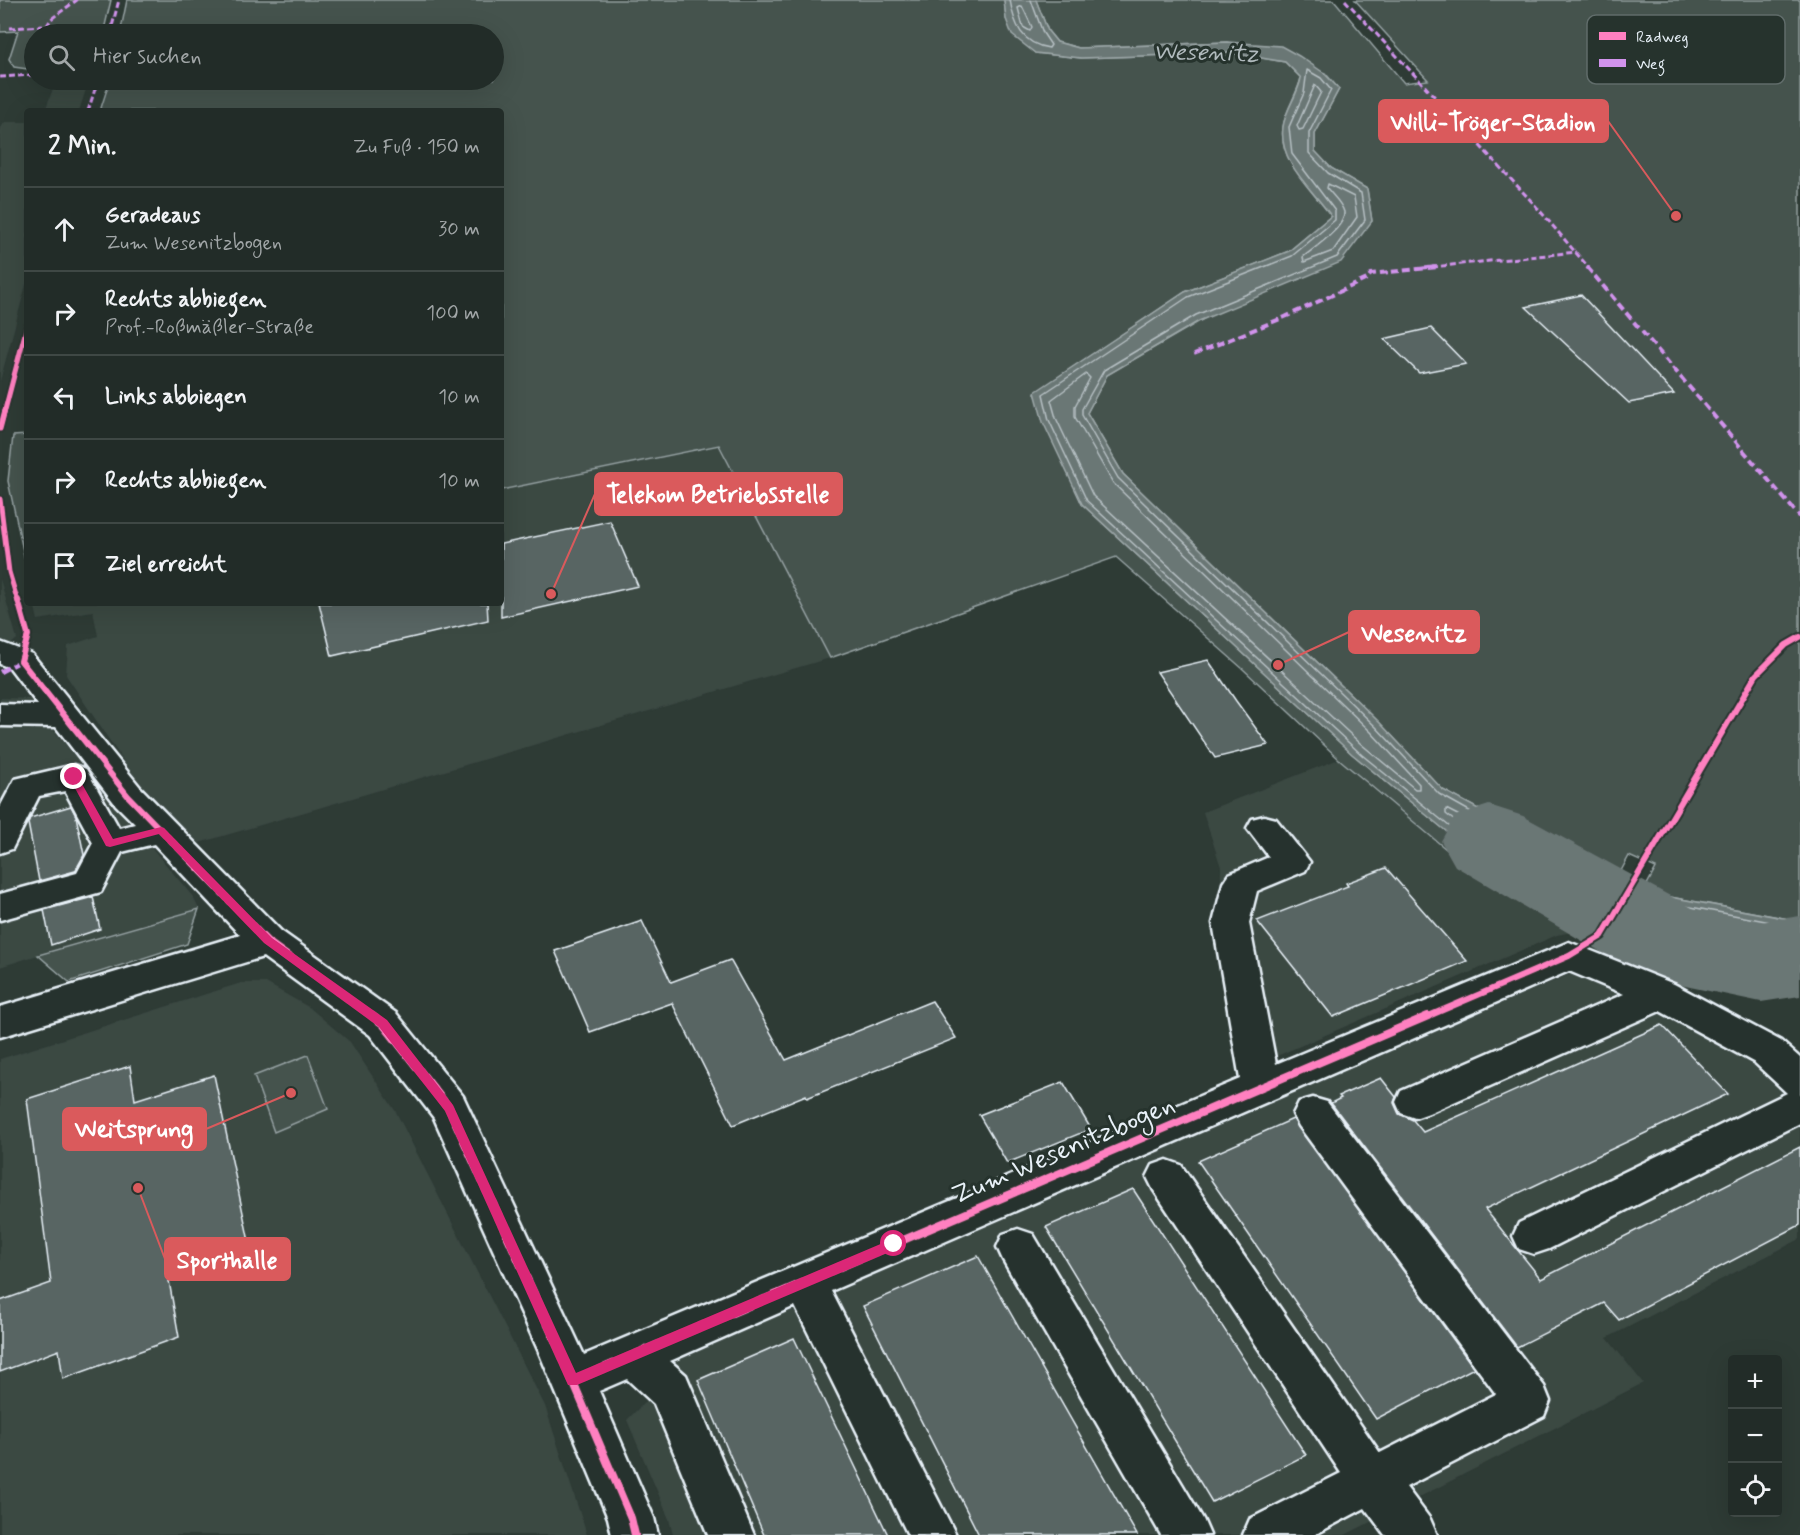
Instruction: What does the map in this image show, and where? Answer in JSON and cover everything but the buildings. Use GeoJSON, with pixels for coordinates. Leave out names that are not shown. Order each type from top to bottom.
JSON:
{"type":"FeatureCollection","features":[{"type":"Feature","properties":{"kind":"street"},"geometry":{"type":"LineString","coordinates":[[10,657],[64,716],[129,796],[268,940],[383,1024],[449,1108],[573,1381],[631,1518],[635,1535]]}},
{"type":"Feature","properties":{"kind":"street"},"geometry":{"type":"LineString","coordinates":[[0,715],[64,716]]}},
{"type":"Feature","properties":{"kind":"street"},"geometry":{"type":"LineString","coordinates":[[0,840],[27,787],[74,777],[110,843]]}},
{"type":"Feature","properties":{"kind":"street"},"geometry":{"type":"LineString","coordinates":[[1261,1087],[1231,923],[1241,883],[1293,862],[1264,828]]}},
{"type":"Feature","properties":{"kind":"street"},"geometry":{"type":"LineString","coordinates":[[0,907],[89,883],[110,843],[161,830]]}},
{"type":"Feature","properties":{"kind":"street"},"geometry":{"type":"LineString","coordinates":[[0,1022],[268,940]]}},
{"type":"Feature","properties":{"kind":"street","name":"Zum Wesenitzbogen"},"geometry":{"type":"LineString","coordinates":[[573,1381],[1569,956],[1661,994]]}},
{"type":"Feature","properties":{"kind":"street"},"geometry":{"type":"LineString","coordinates":[[1415,1102],[1661,994],[1768,1052],[1800,1082]]}},
{"type":"Feature","properties":{"kind":"street"},"geometry":{"type":"LineString","coordinates":[[1534,1236],[1800,1105]]}},
{"type":"Feature","properties":{"kind":"street"},"geometry":{"type":"LineString","coordinates":[[1266,1535],[1528,1401],[1313,1114]]}},
{"type":"Feature","properties":{"kind":"street"},"geometry":{"type":"LineString","coordinates":[[1167,1177],[1372,1480],[1414,1535]]}},
{"type":"Feature","properties":{"kind":"street"},"geometry":{"type":"LineString","coordinates":[[1018,1247],[1186,1535]]}},
{"type":"Feature","properties":{"kind":"street"},"geometry":{"type":"LineString","coordinates":[[804,1282],[933,1535]]}},
{"type":"Feature","properties":{"kind":"street"},"geometry":{"type":"LineString","coordinates":[[633,1355],[670,1390],[730,1535]]}},
{"type":"Feature","properties":{"kind":"shaded area"},"geometry":{"type":"Polygon","coordinates":[[[0,0],[111,0],[105,24],[24,24],[24,68],[14,67],[9,59],[18,31],[0,32],[0,0]]]}},
{"type":"Feature","properties":{"kind":"shaded area"},"geometry":{"type":"Polygon","coordinates":[[[127,0],[1004,0],[1006,19],[1035,53],[1081,58],[1232,53],[1285,62],[1301,78],[1284,121],[1283,140],[1286,152],[1298,174],[1331,216],[1289,251],[1185,292],[1035,393],[1082,504],[1352,754],[1463,845],[1594,919],[1587,929],[1453,855],[1339,759],[1243,669],[1116,557],[830,658],[719,445],[504,489],[504,108],[101,108],[107,90],[504,90],[504,24],[122,24],[127,0]]]}},
{"type":"Feature","properties":{"kind":"shaded area"},"geometry":{"type":"Polygon","coordinates":[[[1036,0],[1334,0],[1404,83],[1428,80],[1355,0],[1800,0],[1800,919],[1789,919],[1643,892],[1656,868],[1629,856],[1616,880],[1443,790],[1380,723],[1123,474],[1087,413],[1107,375],[1372,221],[1367,189],[1331,168],[1315,151],[1315,134],[1339,89],[1325,73],[1227,42],[1079,48],[1057,42],[1048,31],[1036,0]]]}},
{"type":"Feature","properties":{"kind":"shaded area"},"geometry":{"type":"Polygon","coordinates":[[[52,90],[86,90],[80,108],[46,108],[52,90]]]}},
{"type":"Feature","properties":{"kind":"shaded area"},"geometry":{"type":"Polygon","coordinates":[[[5,122],[24,122],[24,292],[0,381],[0,129],[5,122]]]}},
{"type":"Feature","properties":{"kind":"shaded area"},"geometry":{"type":"Polygon","coordinates":[[[24,435],[24,555],[8,481],[13,436],[24,435]]]}},
{"type":"Feature","properties":{"kind":"shaded area"},"geometry":{"type":"Polygon","coordinates":[[[719,445],[830,658],[199,843],[144,792],[66,675],[68,646],[98,636],[93,611],[38,620],[35,606],[504,606],[504,489],[719,445]]]}},
{"type":"Feature","properties":{"kind":"shaded area"},"geometry":{"type":"Polygon","coordinates":[[[0,579],[17,639],[0,653],[0,579]]]}},
{"type":"Feature","properties":{"kind":"shaded area"},"geometry":{"type":"Polygon","coordinates":[[[0,698],[36,699],[50,726],[193,897],[199,909],[187,944],[69,982],[38,955],[0,967],[0,698]]]}},
{"type":"Feature","properties":{"kind":"shaded area"},"geometry":{"type":"Polygon","coordinates":[[[1339,759],[1453,855],[1587,929],[1557,935],[1249,1068],[1220,923],[1221,867],[1203,812],[1339,759]]]}},
{"type":"Feature","properties":{"kind":"shaded area"},"geometry":{"type":"Polygon","coordinates":[[[199,909],[187,944],[69,982],[38,955],[199,909]]]}},
{"type":"Feature","properties":{"kind":"shaded area"},"geometry":{"type":"Polygon","coordinates":[[[1604,960],[1659,981],[1800,1053],[1800,1239],[1607,1338],[1643,1383],[1345,1535],[673,1535],[669,1519],[627,1420],[677,1370],[671,1353],[694,1341],[1604,960]]]}},
{"type":"Feature","properties":{"kind":"shaded area"},"geometry":{"type":"Polygon","coordinates":[[[241,983],[266,983],[310,1008],[350,1042],[396,1112],[545,1406],[587,1535],[0,1535],[0,1059],[241,983]]]}},
{"type":"Feature","properties":{"kind":"shaded area"},"geometry":{"type":"Polygon","coordinates":[[[308,1055],[328,1109],[274,1132],[254,1076],[308,1055]]]}},
{"type":"Feature","properties":{"kind":"water"},"geometry":{"type":"Polygon","coordinates":[[[1004,0],[1036,0],[1048,31],[1057,42],[1079,48],[1227,42],[1281,46],[1324,73],[1339,89],[1315,134],[1315,151],[1331,168],[1367,189],[1372,221],[1341,262],[1199,321],[1107,375],[1087,413],[1123,474],[1380,723],[1443,790],[1616,880],[1594,919],[1463,845],[1352,754],[1082,504],[1043,422],[1035,392],[1185,292],[1289,251],[1331,216],[1291,164],[1283,140],[1284,121],[1301,78],[1285,62],[1232,53],[1081,58],[1035,53],[1012,35],[1006,19],[1004,0]]]}},
{"type":"Feature","properties":{"kind":"water"},"geometry":{"type":"Polygon","coordinates":[[[1643,892],[1789,919],[1800,919],[1800,970],[1760,974],[1672,957],[1619,934],[1643,892]]]}},
{"type":"Feature","properties":{"kind":"waterway","name":"Wesenitz"},"geometry":{"type":"LineString","coordinates":[[1489,841],[1671,944],[1761,962],[1800,956]]}},
{"type":"Feature","properties":{"kind":"marked path"},"geometry":{"type":"LineString","coordinates":[[46,24],[61,10],[77,0]]}},
{"type":"Feature","properties":{"kind":"marked path"},"geometry":{"type":"LineString","coordinates":[[113,24],[119,0]]}},
{"type":"Feature","properties":{"kind":"marked path"},"geometry":{"type":"LineString","coordinates":[[1345,0],[1534,204],[1800,517]]}},
{"type":"Feature","properties":{"kind":"marked path"},"geometry":{"type":"LineString","coordinates":[[10,28],[24,27]]}},
{"type":"Feature","properties":{"kind":"marked path"},"geometry":{"type":"LineString","coordinates":[[0,77],[24,76]]}},
{"type":"Feature","properties":{"kind":"marked path"},"geometry":{"type":"LineString","coordinates":[[89,108],[95,90]]}},
{"type":"Feature","properties":{"kind":"marked path"},"geometry":{"type":"LineString","coordinates":[[1194,354],[1285,317],[1367,279],[1371,274],[1576,252]]}},
{"type":"Feature","properties":{"kind":"marked path"},"geometry":{"type":"LineString","coordinates":[[0,672],[21,661],[22,658]]}},
{"type":"Feature","properties":{"kind":"cycle path"},"geometry":{"type":"LineString","coordinates":[[0,429],[24,337]]}},
{"type":"Feature","properties":{"kind":"cycle path"},"geometry":{"type":"LineString","coordinates":[[0,499],[9,572],[28,635],[21,661],[128,796],[268,941],[383,1024],[449,1108],[560,1351],[631,1518],[635,1535]]}},
{"type":"Feature","properties":{"kind":"cycle path"},"geometry":{"type":"LineString","coordinates":[[573,1381],[1569,956],[1602,936],[1756,675],[1786,645],[1800,637]]}},
{"type":"Feature","properties":{"kind":"place","name":"Willi-Tröger-Stadion"},"geometry":{"type":"Point","coordinates":[1676,216]}},
{"type":"Feature","properties":{"kind":"place","name":"Telekom Betriebsstelle"},"geometry":{"type":"Point","coordinates":[551,594]}},
{"type":"Feature","properties":{"kind":"place","name":"Wesenitz"},"geometry":{"type":"Point","coordinates":[1278,665]}},
{"type":"Feature","properties":{"kind":"place","name":"Weitsprung"},"geometry":{"type":"Point","coordinates":[291,1093]}},
{"type":"Feature","properties":{"kind":"place","name":"Sporthalle"},"geometry":{"type":"Point","coordinates":[138,1188]}},
{"type":"Feature","properties":{"kind":"route"},"geometry":{"type":"LineString","coordinates":[[74,777],[110,843],[161,830],[268,940],[383,1024],[449,1108],[573,1381],[894,1244]]}}]}
